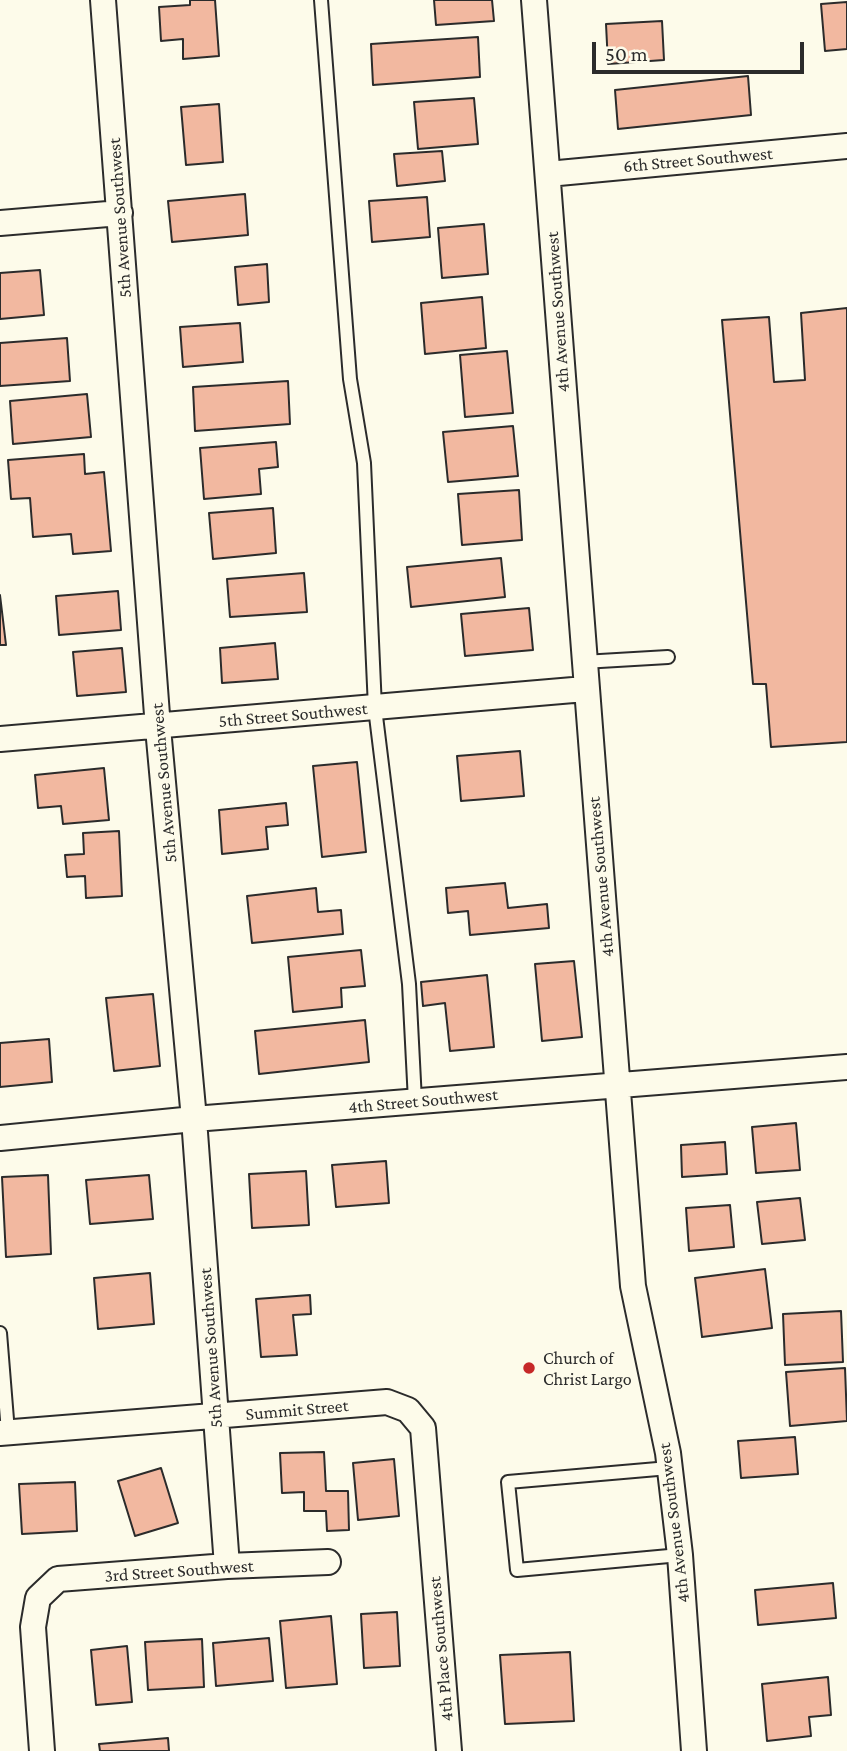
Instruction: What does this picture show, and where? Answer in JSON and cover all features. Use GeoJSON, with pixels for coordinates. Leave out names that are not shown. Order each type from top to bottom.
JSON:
{"type":"FeatureCollection","features":[{"type":"Feature","properties":{"kind":"street","name":"5th Avenue Southwest"},"geometry":{"type":"LineString","coordinates":[[103,0],[158,727],[194,1119],[227,1566]]}},
{"type":"Feature","properties":{"kind":"street","name":"4th Avenue Southwest"},"geometry":{"type":"LineString","coordinates":[[534,0],[633,1286],[669,1468],[680,1555],[694,1751]]}},
{"type":"Feature","properties":{"kind":"street","name":"6th Street Southwest"},"geometry":{"type":"LineString","coordinates":[[548,174],[847,146]]}},
{"type":"Feature","properties":{"kind":"street"},"geometry":{"type":"LineString","coordinates":[[0,223],[120,213]]}},
{"type":"Feature","properties":{"kind":"street","name":"5th Street Southwest"},"geometry":{"type":"LineString","coordinates":[[0,739],[585,689]]}},
{"type":"Feature","properties":{"kind":"street","name":"4th Street Southwest"},"geometry":{"type":"LineString","coordinates":[[0,1138],[194,1119],[847,1067]]}},
{"type":"Feature","properties":{"kind":"street","name":"Summit Street"},"geometry":{"type":"LineString","coordinates":[[4,1433],[387,1402],[408,1410],[423,1428],[432,1547]]}},
{"type":"Feature","properties":{"kind":"street","name":"4th Place Southwest"},"geometry":{"type":"LineString","coordinates":[[432,1547],[449,1751]]}},
{"type":"Feature","properties":{"kind":"street","name":"3rd Street Southwest"},"geometry":{"type":"LineString","coordinates":[[42,1751],[33,1626],[38,1598],[58,1579],[227,1566],[328,1562]]}},
{"type":"Feature","properties":{"kind":"lane"},"geometry":{"type":"LineString","coordinates":[[321,0],[350,379],[364,463],[375,708],[409,984],[415,1101]]}},
{"type":"Feature","properties":{"kind":"lane"},"geometry":{"type":"LineString","coordinates":[[583,662],[668,657]]}},
{"type":"Feature","properties":{"kind":"lane"},"geometry":{"type":"LineString","coordinates":[[0,1333],[4,1433]]}},
{"type":"Feature","properties":{"kind":"lane"},"geometry":{"type":"LineString","coordinates":[[669,1468],[508,1482],[517,1570],[680,1555]]}},
{"type":"Feature","properties":{"kind":"building"},"geometry":{"type":"Polygon","coordinates":[[[190,0],[215,0],[219,56],[183,59],[183,39],[161,41],[159,7],[190,5],[190,0]]]}},
{"type":"Feature","properties":{"kind":"building"},"geometry":{"type":"Polygon","coordinates":[[[434,0],[492,0],[494,21],[436,25],[434,0]]]}},
{"type":"Feature","properties":{"kind":"building"},"geometry":{"type":"Polygon","coordinates":[[[847,2],[847,49],[825,51],[821,4],[847,2]]]}},
{"type":"Feature","properties":{"kind":"building"},"geometry":{"type":"Polygon","coordinates":[[[662,21],[664,60],[608,64],[606,24],[662,21]]]}},
{"type":"Feature","properties":{"kind":"building"},"geometry":{"type":"Polygon","coordinates":[[[478,37],[480,77],[373,85],[371,44],[478,37]]]}},
{"type":"Feature","properties":{"kind":"building"},"geometry":{"type":"Polygon","coordinates":[[[748,76],[751,115],[618,129],[615,90],[748,76]]]}},
{"type":"Feature","properties":{"kind":"building"},"geometry":{"type":"Polygon","coordinates":[[[474,98],[478,144],[418,149],[414,102],[474,98]]]}},
{"type":"Feature","properties":{"kind":"building"},"geometry":{"type":"Polygon","coordinates":[[[219,104],[223,162],[186,165],[181,107],[219,104]]]}},
{"type":"Feature","properties":{"kind":"building"},"geometry":{"type":"Polygon","coordinates":[[[442,151],[445,181],[397,186],[394,154],[442,151]]]}},
{"type":"Feature","properties":{"kind":"building"},"geometry":{"type":"Polygon","coordinates":[[[245,194],[248,235],[172,242],[168,201],[245,194]]]}},
{"type":"Feature","properties":{"kind":"building"},"geometry":{"type":"Polygon","coordinates":[[[427,197],[430,237],[372,242],[369,201],[427,197]]]}},
{"type":"Feature","properties":{"kind":"building"},"geometry":{"type":"Polygon","coordinates":[[[484,224],[488,274],[442,278],[438,228],[484,224]]]}},
{"type":"Feature","properties":{"kind":"building"},"geometry":{"type":"Polygon","coordinates":[[[267,264],[269,302],[238,305],[235,267],[267,264]]]}},
{"type":"Feature","properties":{"kind":"building"},"geometry":{"type":"Polygon","coordinates":[[[40,270],[44,315],[0,319],[0,273],[40,270]]]}},
{"type":"Feature","properties":{"kind":"building"},"geometry":{"type":"Polygon","coordinates":[[[482,297],[486,348],[425,354],[421,303],[482,297]]]}},
{"type":"Feature","properties":{"kind":"building"},"geometry":{"type":"Polygon","coordinates":[[[847,308],[847,742],[771,747],[766,684],[753,684],[722,320],[769,317],[774,382],[805,380],[801,313],[847,308]]]}},
{"type":"Feature","properties":{"kind":"building"},"geometry":{"type":"Polygon","coordinates":[[[240,323],[243,362],[183,367],[180,327],[240,323]]]}},
{"type":"Feature","properties":{"kind":"building"},"geometry":{"type":"Polygon","coordinates":[[[67,338],[70,381],[0,386],[0,343],[67,338]]]}},
{"type":"Feature","properties":{"kind":"building"},"geometry":{"type":"Polygon","coordinates":[[[507,351],[513,413],[465,417],[460,355],[507,351]]]}},
{"type":"Feature","properties":{"kind":"building"},"geometry":{"type":"Polygon","coordinates":[[[288,381],[290,424],[195,431],[193,387],[288,381]]]}},
{"type":"Feature","properties":{"kind":"building"},"geometry":{"type":"Polygon","coordinates":[[[87,394],[91,437],[13,444],[10,401],[87,394]]]}},
{"type":"Feature","properties":{"kind":"building"},"geometry":{"type":"Polygon","coordinates":[[[513,426],[518,476],[448,482],[443,432],[513,426]]]}},
{"type":"Feature","properties":{"kind":"building"},"geometry":{"type":"Polygon","coordinates":[[[276,442],[278,467],[259,469],[261,494],[204,499],[200,448],[276,442]]]}},
{"type":"Feature","properties":{"kind":"building"},"geometry":{"type":"Polygon","coordinates":[[[84,454],[85,474],[104,472],[111,551],[73,554],[71,534],[33,537],[30,498],[11,499],[8,460],[84,454]]]}},
{"type":"Feature","properties":{"kind":"building"},"geometry":{"type":"Polygon","coordinates":[[[519,490],[522,540],[462,545],[458,494],[519,490]]]}},
{"type":"Feature","properties":{"kind":"building"},"geometry":{"type":"Polygon","coordinates":[[[273,508],[276,553],[213,559],[209,513],[273,508]]]}},
{"type":"Feature","properties":{"kind":"building"},"geometry":{"type":"Polygon","coordinates":[[[501,558],[505,597],[411,607],[407,567],[501,558]]]}},
{"type":"Feature","properties":{"kind":"building"},"geometry":{"type":"Polygon","coordinates":[[[304,573],[307,612],[230,617],[227,579],[304,573]]]}},
{"type":"Feature","properties":{"kind":"building"},"geometry":{"type":"Polygon","coordinates":[[[118,591],[121,630],[59,635],[56,596],[118,591]]]}},
{"type":"Feature","properties":{"kind":"building"},"geometry":{"type":"Polygon","coordinates":[[[0,595],[6,645],[0,645],[0,595]]]}},
{"type":"Feature","properties":{"kind":"building"},"geometry":{"type":"Polygon","coordinates":[[[529,608],[533,650],[465,656],[461,614],[529,608]]]}},
{"type":"Feature","properties":{"kind":"building"},"geometry":{"type":"Polygon","coordinates":[[[275,643],[278,679],[222,683],[220,648],[275,643]]]}},
{"type":"Feature","properties":{"kind":"building"},"geometry":{"type":"Polygon","coordinates":[[[122,648],[126,692],[77,696],[73,652],[122,648]]]}},
{"type":"Feature","properties":{"kind":"building"},"geometry":{"type":"Polygon","coordinates":[[[520,751],[524,796],[461,801],[457,756],[520,751]]]}},
{"type":"Feature","properties":{"kind":"building"},"geometry":{"type":"Polygon","coordinates":[[[357,762],[366,852],[322,857],[313,766],[357,762]]]}},
{"type":"Feature","properties":{"kind":"building"},"geometry":{"type":"Polygon","coordinates":[[[104,768],[109,820],[63,824],[61,806],[38,808],[35,775],[104,768]]]}},
{"type":"Feature","properties":{"kind":"building"},"geometry":{"type":"Polygon","coordinates":[[[286,803],[288,825],[266,827],[268,849],[222,854],[219,810],[286,803]]]}},
{"type":"Feature","properties":{"kind":"building"},"geometry":{"type":"Polygon","coordinates":[[[119,831],[122,896],[86,898],[85,876],[67,877],[65,855],[84,854],[83,833],[119,831]]]}},
{"type":"Feature","properties":{"kind":"building"},"geometry":{"type":"Polygon","coordinates":[[[505,883],[508,908],[547,904],[549,928],[470,935],[468,911],[448,913],[446,888],[505,883]]]}},
{"type":"Feature","properties":{"kind":"building"},"geometry":{"type":"Polygon","coordinates":[[[316,888],[318,912],[341,910],[343,934],[252,943],[247,896],[316,888]]]}},
{"type":"Feature","properties":{"kind":"building"},"geometry":{"type":"Polygon","coordinates":[[[361,950],[365,986],[341,988],[342,1007],[293,1012],[288,957],[361,950]]]}},
{"type":"Feature","properties":{"kind":"building"},"geometry":{"type":"Polygon","coordinates":[[[574,961],[582,1037],[542,1041],[535,964],[574,961]]]}},
{"type":"Feature","properties":{"kind":"building"},"geometry":{"type":"Polygon","coordinates":[[[487,975],[494,1047],[450,1051],[445,1003],[423,1006],[421,982],[487,975]]]}},
{"type":"Feature","properties":{"kind":"building"},"geometry":{"type":"Polygon","coordinates":[[[153,994],[160,1066],[114,1071],[106,998],[153,994]]]}},
{"type":"Feature","properties":{"kind":"building"},"geometry":{"type":"Polygon","coordinates":[[[365,1020],[369,1062],[259,1074],[255,1031],[365,1020]]]}},
{"type":"Feature","properties":{"kind":"building"},"geometry":{"type":"Polygon","coordinates":[[[49,1039],[52,1082],[0,1087],[0,1043],[49,1039]]]}},
{"type":"Feature","properties":{"kind":"building"},"geometry":{"type":"Polygon","coordinates":[[[796,1123],[800,1170],[756,1173],[752,1127],[796,1123]]]}},
{"type":"Feature","properties":{"kind":"building"},"geometry":{"type":"Polygon","coordinates":[[[725,1142],[727,1174],[682,1177],[681,1145],[725,1142]]]}},
{"type":"Feature","properties":{"kind":"building"},"geometry":{"type":"Polygon","coordinates":[[[386,1161],[389,1203],[336,1207],[332,1165],[386,1161]]]}},
{"type":"Feature","properties":{"kind":"building"},"geometry":{"type":"Polygon","coordinates":[[[306,1171],[309,1225],[252,1228],[249,1174],[306,1171]]]}},
{"type":"Feature","properties":{"kind":"building"},"geometry":{"type":"Polygon","coordinates":[[[48,1175],[51,1254],[6,1257],[2,1177],[48,1175]]]}},
{"type":"Feature","properties":{"kind":"building"},"geometry":{"type":"Polygon","coordinates":[[[149,1175],[153,1219],[90,1224],[86,1180],[149,1175]]]}},
{"type":"Feature","properties":{"kind":"building"},"geometry":{"type":"Polygon","coordinates":[[[800,1198],[805,1240],[762,1244],[757,1202],[800,1198]]]}},
{"type":"Feature","properties":{"kind":"building"},"geometry":{"type":"Polygon","coordinates":[[[730,1205],[734,1247],[689,1251],[686,1208],[730,1205]]]}},
{"type":"Feature","properties":{"kind":"building"},"geometry":{"type":"Polygon","coordinates":[[[765,1269],[772,1328],[702,1337],[695,1278],[765,1269]]]}},
{"type":"Feature","properties":{"kind":"building"},"geometry":{"type":"Polygon","coordinates":[[[150,1273],[154,1324],[98,1329],[94,1278],[150,1273]]]}},
{"type":"Feature","properties":{"kind":"building"},"geometry":{"type":"Polygon","coordinates":[[[310,1295],[311,1314],[293,1315],[297,1355],[261,1357],[256,1299],[310,1295]]]}},
{"type":"Feature","properties":{"kind":"building"},"geometry":{"type":"Polygon","coordinates":[[[841,1311],[843,1362],[785,1365],[783,1314],[841,1311]]]}},
{"type":"Feature","properties":{"kind":"building"},"geometry":{"type":"Polygon","coordinates":[[[845,1368],[847,1421],[790,1426],[786,1372],[845,1368]]]}},
{"type":"Feature","properties":{"kind":"building"},"geometry":{"type":"Polygon","coordinates":[[[795,1437],[798,1474],[741,1478],[738,1441],[795,1437]]]}},
{"type":"Feature","properties":{"kind":"building"},"geometry":{"type":"Polygon","coordinates":[[[324,1452],[326,1491],[348,1491],[349,1530],[327,1531],[326,1511],[304,1511],[304,1492],[282,1493],[280,1453],[324,1452]]]}},
{"type":"Feature","properties":{"kind":"building"},"geometry":{"type":"Polygon","coordinates":[[[394,1459],[399,1516],[358,1520],[353,1463],[394,1459]]]}},
{"type":"Feature","properties":{"kind":"building"},"geometry":{"type":"Polygon","coordinates":[[[161,1468],[178,1523],[135,1536],[118,1481],[161,1468]]]}},
{"type":"Feature","properties":{"kind":"building"},"geometry":{"type":"Polygon","coordinates":[[[75,1482],[77,1531],[22,1534],[19,1484],[75,1482]]]}},
{"type":"Feature","properties":{"kind":"building"},"geometry":{"type":"Polygon","coordinates":[[[833,1583],[836,1618],[758,1625],[755,1590],[833,1583]]]}},
{"type":"Feature","properties":{"kind":"building"},"geometry":{"type":"Polygon","coordinates":[[[397,1612],[400,1666],[364,1668],[361,1614],[397,1612]]]}},
{"type":"Feature","properties":{"kind":"building"},"geometry":{"type":"Polygon","coordinates":[[[331,1616],[337,1684],[286,1688],[280,1621],[331,1616]]]}},
{"type":"Feature","properties":{"kind":"building"},"geometry":{"type":"Polygon","coordinates":[[[269,1638],[273,1681],[216,1686],[213,1643],[269,1638]]]}},
{"type":"Feature","properties":{"kind":"building"},"geometry":{"type":"Polygon","coordinates":[[[202,1639],[204,1687],[148,1690],[145,1642],[202,1639]]]}},
{"type":"Feature","properties":{"kind":"building"},"geometry":{"type":"Polygon","coordinates":[[[127,1646],[132,1702],[96,1705],[91,1650],[127,1646]]]}},
{"type":"Feature","properties":{"kind":"building"},"geometry":{"type":"Polygon","coordinates":[[[570,1652],[574,1721],[505,1724],[500,1655],[570,1652]]]}},
{"type":"Feature","properties":{"kind":"building"},"geometry":{"type":"Polygon","coordinates":[[[828,1677],[831,1715],[809,1717],[811,1736],[767,1741],[762,1684],[828,1677]]]}},
{"type":"Feature","properties":{"kind":"building"},"geometry":{"type":"Polygon","coordinates":[[[168,1738],[169,1751],[100,1751],[99,1744],[168,1738]]]}},
{"type":"Feature","properties":{"kind":"place","name":"Church of Christ Largo"},"geometry":{"type":"Point","coordinates":[529,1368]}}]}
